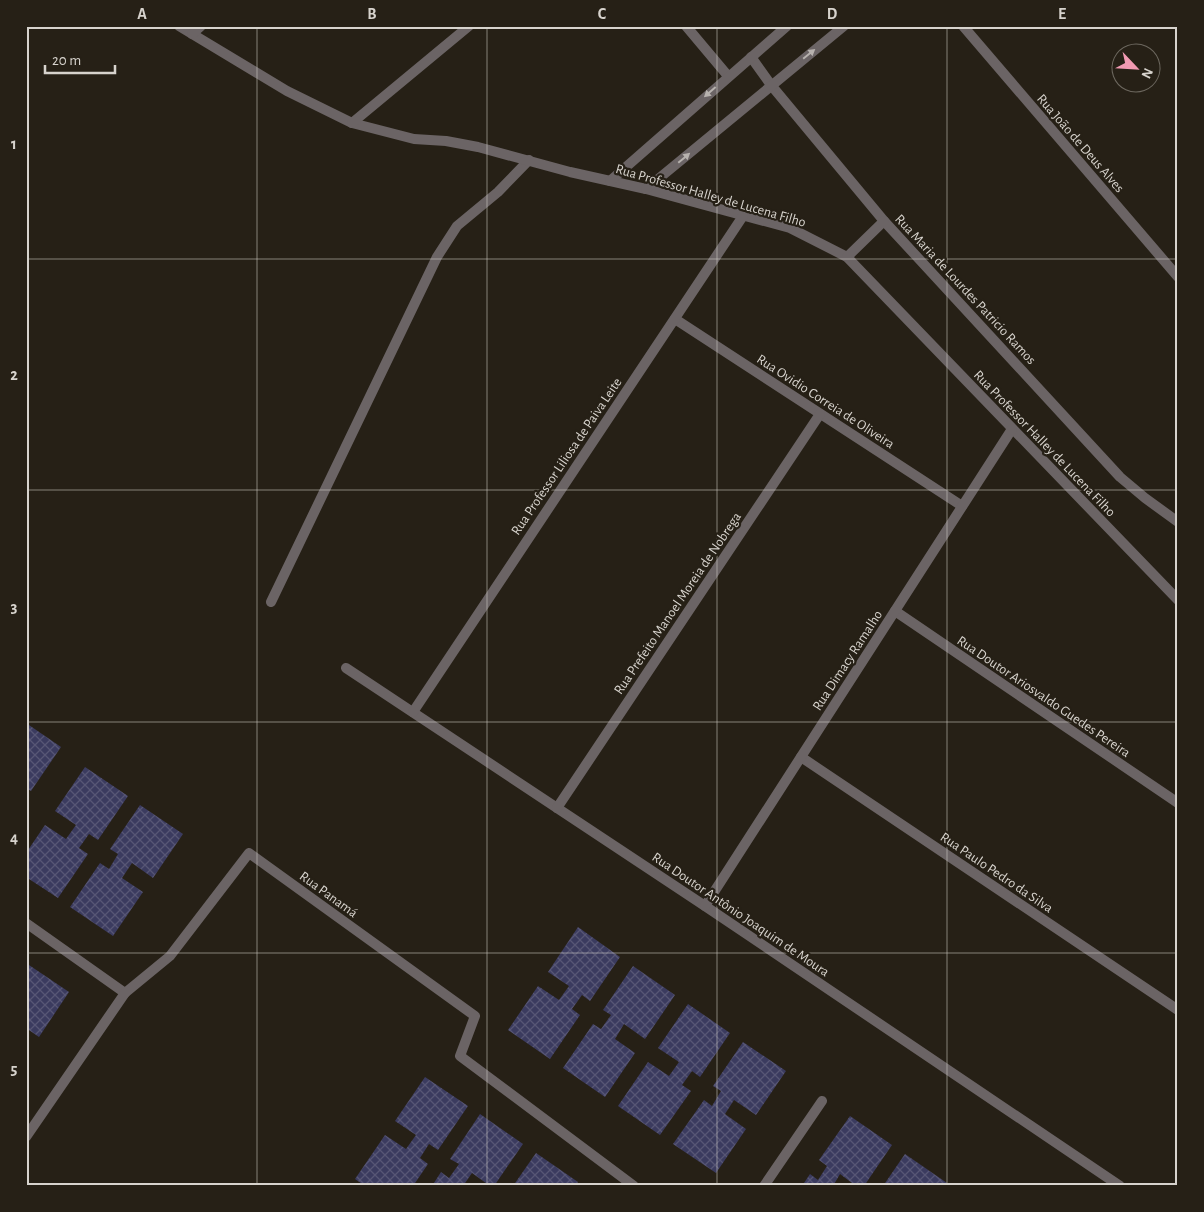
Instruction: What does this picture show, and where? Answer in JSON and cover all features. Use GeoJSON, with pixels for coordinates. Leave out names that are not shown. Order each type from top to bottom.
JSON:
{"type":"FeatureCollection","features":[{"type":"Feature","properties":{"kind":"street","name":"Rua Professor Halley de Lucena Filho"},"geometry":{"type":"LineString","coordinates":[[178,26],[287,91],[352,123],[414,139],[446,141],[646,189],[790,228],[847,257],[1178,600]]}},
{"type":"Feature","properties":{"kind":"street"},"geometry":{"type":"LineString","coordinates":[[192,34],[202,26]]}},
{"type":"Feature","properties":{"kind":"street"},"geometry":{"type":"LineString","coordinates":[[352,123],[468,26]]}},
{"type":"Feature","properties":{"kind":"street"},"geometry":{"type":"LineString","coordinates":[[686,26],[728,76]]}},
{"type":"Feature","properties":{"kind":"street"},"geometry":{"type":"LineString","coordinates":[[610,181],[787,26]]}},
{"type":"Feature","properties":{"kind":"street"},"geometry":{"type":"LineString","coordinates":[[646,189],[844,26]]}},
{"type":"Feature","properties":{"kind":"street","name":"Rua João de Deus Alves"},"geometry":{"type":"LineString","coordinates":[[962,26],[1178,278]]}},
{"type":"Feature","properties":{"kind":"street","name":"Rua Maria de Lourdes Patricio Ramos"},"geometry":{"type":"LineString","coordinates":[[751,57],[771,85],[884,221],[1120,477],[1178,522]]}},
{"type":"Feature","properties":{"kind":"street"},"geometry":{"type":"LineString","coordinates":[[271,602],[437,257],[458,226],[498,192],[529,160]]}},
{"type":"Feature","properties":{"kind":"street","name":"Rua Professor Liliosa de Paiva Leite"},"geometry":{"type":"LineString","coordinates":[[413,712],[743,216]]}},
{"type":"Feature","properties":{"kind":"street"},"geometry":{"type":"LineString","coordinates":[[847,257],[884,221]]}},
{"type":"Feature","properties":{"kind":"street","name":"Rua Ovidio Correia de Oliveira"},"geometry":{"type":"LineString","coordinates":[[674,319],[962,506]]}},
{"type":"Feature","properties":{"kind":"street","name":"Rua Prefeito Manoel Moreia de Nobrega"},"geometry":{"type":"LineString","coordinates":[[557,808],[820,414]]}},
{"type":"Feature","properties":{"kind":"street","name":"Rua Dimacy Ramalho"},"geometry":{"type":"LineString","coordinates":[[705,906],[1012,429]]}},
{"type":"Feature","properties":{"kind":"street","name":"Rua Doutor Ariosvaldo Guedes Pereira"},"geometry":{"type":"LineString","coordinates":[[895,611],[1178,803]]}},
{"type":"Feature","properties":{"kind":"street","name":"Rua Doutor Antônio Joaquim de Moura"},"geometry":{"type":"LineString","coordinates":[[346,668],[705,906],[1120,1186]]}},
{"type":"Feature","properties":{"kind":"street","name":"Rua Paulo Pedro da Silva"},"geometry":{"type":"LineString","coordinates":[[801,757],[1178,1010]]}},
{"type":"Feature","properties":{"kind":"street","name":"Rua Panamá"},"geometry":{"type":"LineString","coordinates":[[26,1137],[125,993],[170,956],[249,853],[476,1016],[460,1056],[634,1186]]}},
{"type":"Feature","properties":{"kind":"street"},"geometry":{"type":"LineString","coordinates":[[26,924],[125,993]]}},
{"type":"Feature","properties":{"kind":"street"},"geometry":{"type":"LineString","coordinates":[[764,1186],[822,1100]]}},
{"type":"Feature","properties":{"kind":"building"},"geometry":{"type":"Polygon","coordinates":[[[26,723],[61,747],[31,791],[26,788],[26,723]]]}},
{"type":"Feature","properties":{"kind":"building"},"geometry":{"type":"Polygon","coordinates":[[[85,767],[128,796],[98,840],[89,834],[79,848],[88,854],[58,898],[26,877],[26,853],[45,825],[66,839],[76,825],[55,811],[85,767]]]}},
{"type":"Feature","properties":{"kind":"building"},"geometry":{"type":"Polygon","coordinates":[[[140,805],[183,834],[153,878],[132,863],[122,878],[143,892],[113,936],[70,907],[100,863],[109,869],[118,854],[110,849],[140,805]]]}},
{"type":"Feature","properties":{"kind":"building"},"geometry":{"type":"Polygon","coordinates":[[[578,927],[620,957],[590,1001],[582,995],[572,1009],[580,1015],[550,1059],[508,1030],[538,986],[559,1000],[569,986],[548,972],[578,927]]]}},
{"type":"Feature","properties":{"kind":"building"},"geometry":{"type":"Polygon","coordinates":[[[26,963],[69,992],[39,1037],[26,1028],[26,963]]]}},
{"type":"Feature","properties":{"kind":"building"},"geometry":{"type":"Polygon","coordinates":[[[633,966],[675,995],[645,1039],[624,1024],[615,1039],[635,1053],[605,1097],[563,1068],[593,1024],[601,1029],[611,1015],[603,1010],[633,966]]]}},
{"type":"Feature","properties":{"kind":"building"},"geometry":{"type":"Polygon","coordinates":[[[688,1004],[730,1033],[700,1077],[692,1071],[682,1085],[691,1091],[660,1135],[618,1106],[648,1062],[669,1076],[679,1062],[658,1048],[688,1004]]]}},
{"type":"Feature","properties":{"kind":"building"},"geometry":{"type":"Polygon","coordinates":[[[743,1042],[786,1071],[756,1115],[734,1100],[725,1114],[746,1129],[716,1173],[673,1144],[704,1100],[712,1106],[721,1091],[713,1086],[743,1042]]]}},
{"type":"Feature","properties":{"kind":"building"},"geometry":{"type":"Polygon","coordinates":[[[425,1077],[468,1106],[438,1150],[429,1144],[420,1158],[428,1164],[413,1186],[365,1186],[355,1179],[385,1135],[406,1149],[416,1135],[395,1121],[425,1077]]]}},
{"type":"Feature","properties":{"kind":"building"},"geometry":{"type":"Polygon","coordinates":[[[480,1114],[523,1144],[494,1186],[490,1186],[472,1173],[463,1186],[432,1186],[441,1172],[449,1178],[459,1164],[450,1159],[480,1114]]]}},
{"type":"Feature","properties":{"kind":"building"},"geometry":{"type":"Polygon","coordinates":[[[850,1116],[892,1145],[864,1186],[856,1186],[840,1174],[833,1186],[802,1186],[810,1174],[818,1180],[827,1166],[819,1160],[850,1116]]]}},
{"type":"Feature","properties":{"kind":"building"},"geometry":{"type":"Polygon","coordinates":[[[536,1153],[578,1182],[575,1186],[513,1186],[536,1153]]]}},
{"type":"Feature","properties":{"kind":"building"},"geometry":{"type":"Polygon","coordinates":[[[905,1154],[947,1183],[945,1186],[883,1186],[905,1154]]]}}]}
